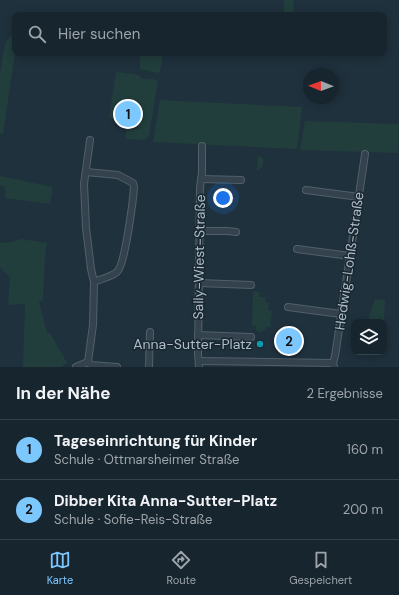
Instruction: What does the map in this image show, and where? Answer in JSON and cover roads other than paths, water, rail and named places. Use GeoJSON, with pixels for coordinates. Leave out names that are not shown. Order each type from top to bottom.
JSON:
{"type":"FeatureCollection","features":[{"type":"Feature","properties":{"kind":"street"},"geometry":{"type":"LineString","coordinates":[[88,362],[92,325],[94,282],[90,269],[84,184],[90,140]]}},
{"type":"Feature","properties":{"kind":"street","name":"Sally-Wiest-Straße"},"geometry":{"type":"LineString","coordinates":[[199,364],[199,230],[202,146]]}},
{"type":"Feature","properties":{"kind":"street","name":"Hedwig-Lohß-Straße"},"geometry":{"type":"LineString","coordinates":[[334,365],[365,154]]}},
{"type":"Feature","properties":{"kind":"street"},"geometry":{"type":"LineString","coordinates":[[86,172],[118,175],[129,180],[133,183],[134,187],[128,233],[121,266],[117,272],[94,282]]}},
{"type":"Feature","properties":{"kind":"street"},"geometry":{"type":"LineString","coordinates":[[201,179],[241,180]]}},
{"type":"Feature","properties":{"kind":"street"},"geometry":{"type":"LineString","coordinates":[[306,190],[359,197]]}},
{"type":"Feature","properties":{"kind":"street"},"geometry":{"type":"LineString","coordinates":[[199,230],[236,232]]}},
{"type":"Feature","properties":{"kind":"street"},"geometry":{"type":"LineString","coordinates":[[297,249],[350,256]]}},
{"type":"Feature","properties":{"kind":"street"},"geometry":{"type":"LineString","coordinates":[[199,283],[251,285]]}},
{"type":"Feature","properties":{"kind":"street"},"geometry":{"type":"LineString","coordinates":[[288,307],[341,314]]}},
{"type":"Feature","properties":{"kind":"street"},"geometry":{"type":"LineString","coordinates":[[149,367],[150,332]]}},
{"type":"Feature","properties":{"kind":"street"},"geometry":{"type":"LineString","coordinates":[[198,335],[251,337]]}},
{"type":"Feature","properties":{"kind":"street"},"geometry":{"type":"LineString","coordinates":[[76,367],[88,362],[91,364],[117,367]]}},
{"type":"Feature","properties":{"kind":"street"},"geometry":{"type":"LineString","coordinates":[[199,364],[334,365]]}},
{"type":"Feature","properties":{"kind":"place","name":"Tageseinrichtung für Kinder"},"geometry":{"type":"Point","coordinates":[128,114]}},
{"type":"Feature","properties":{"kind":"place","name":"Dibber Kita Anna-Sutter-Platz"},"geometry":{"type":"Point","coordinates":[289,341]}},
{"type":"Feature","properties":{"kind":"place","name":"Anna-Sutter-Platz"},"geometry":{"type":"Point","coordinates":[260,344]}}]}
